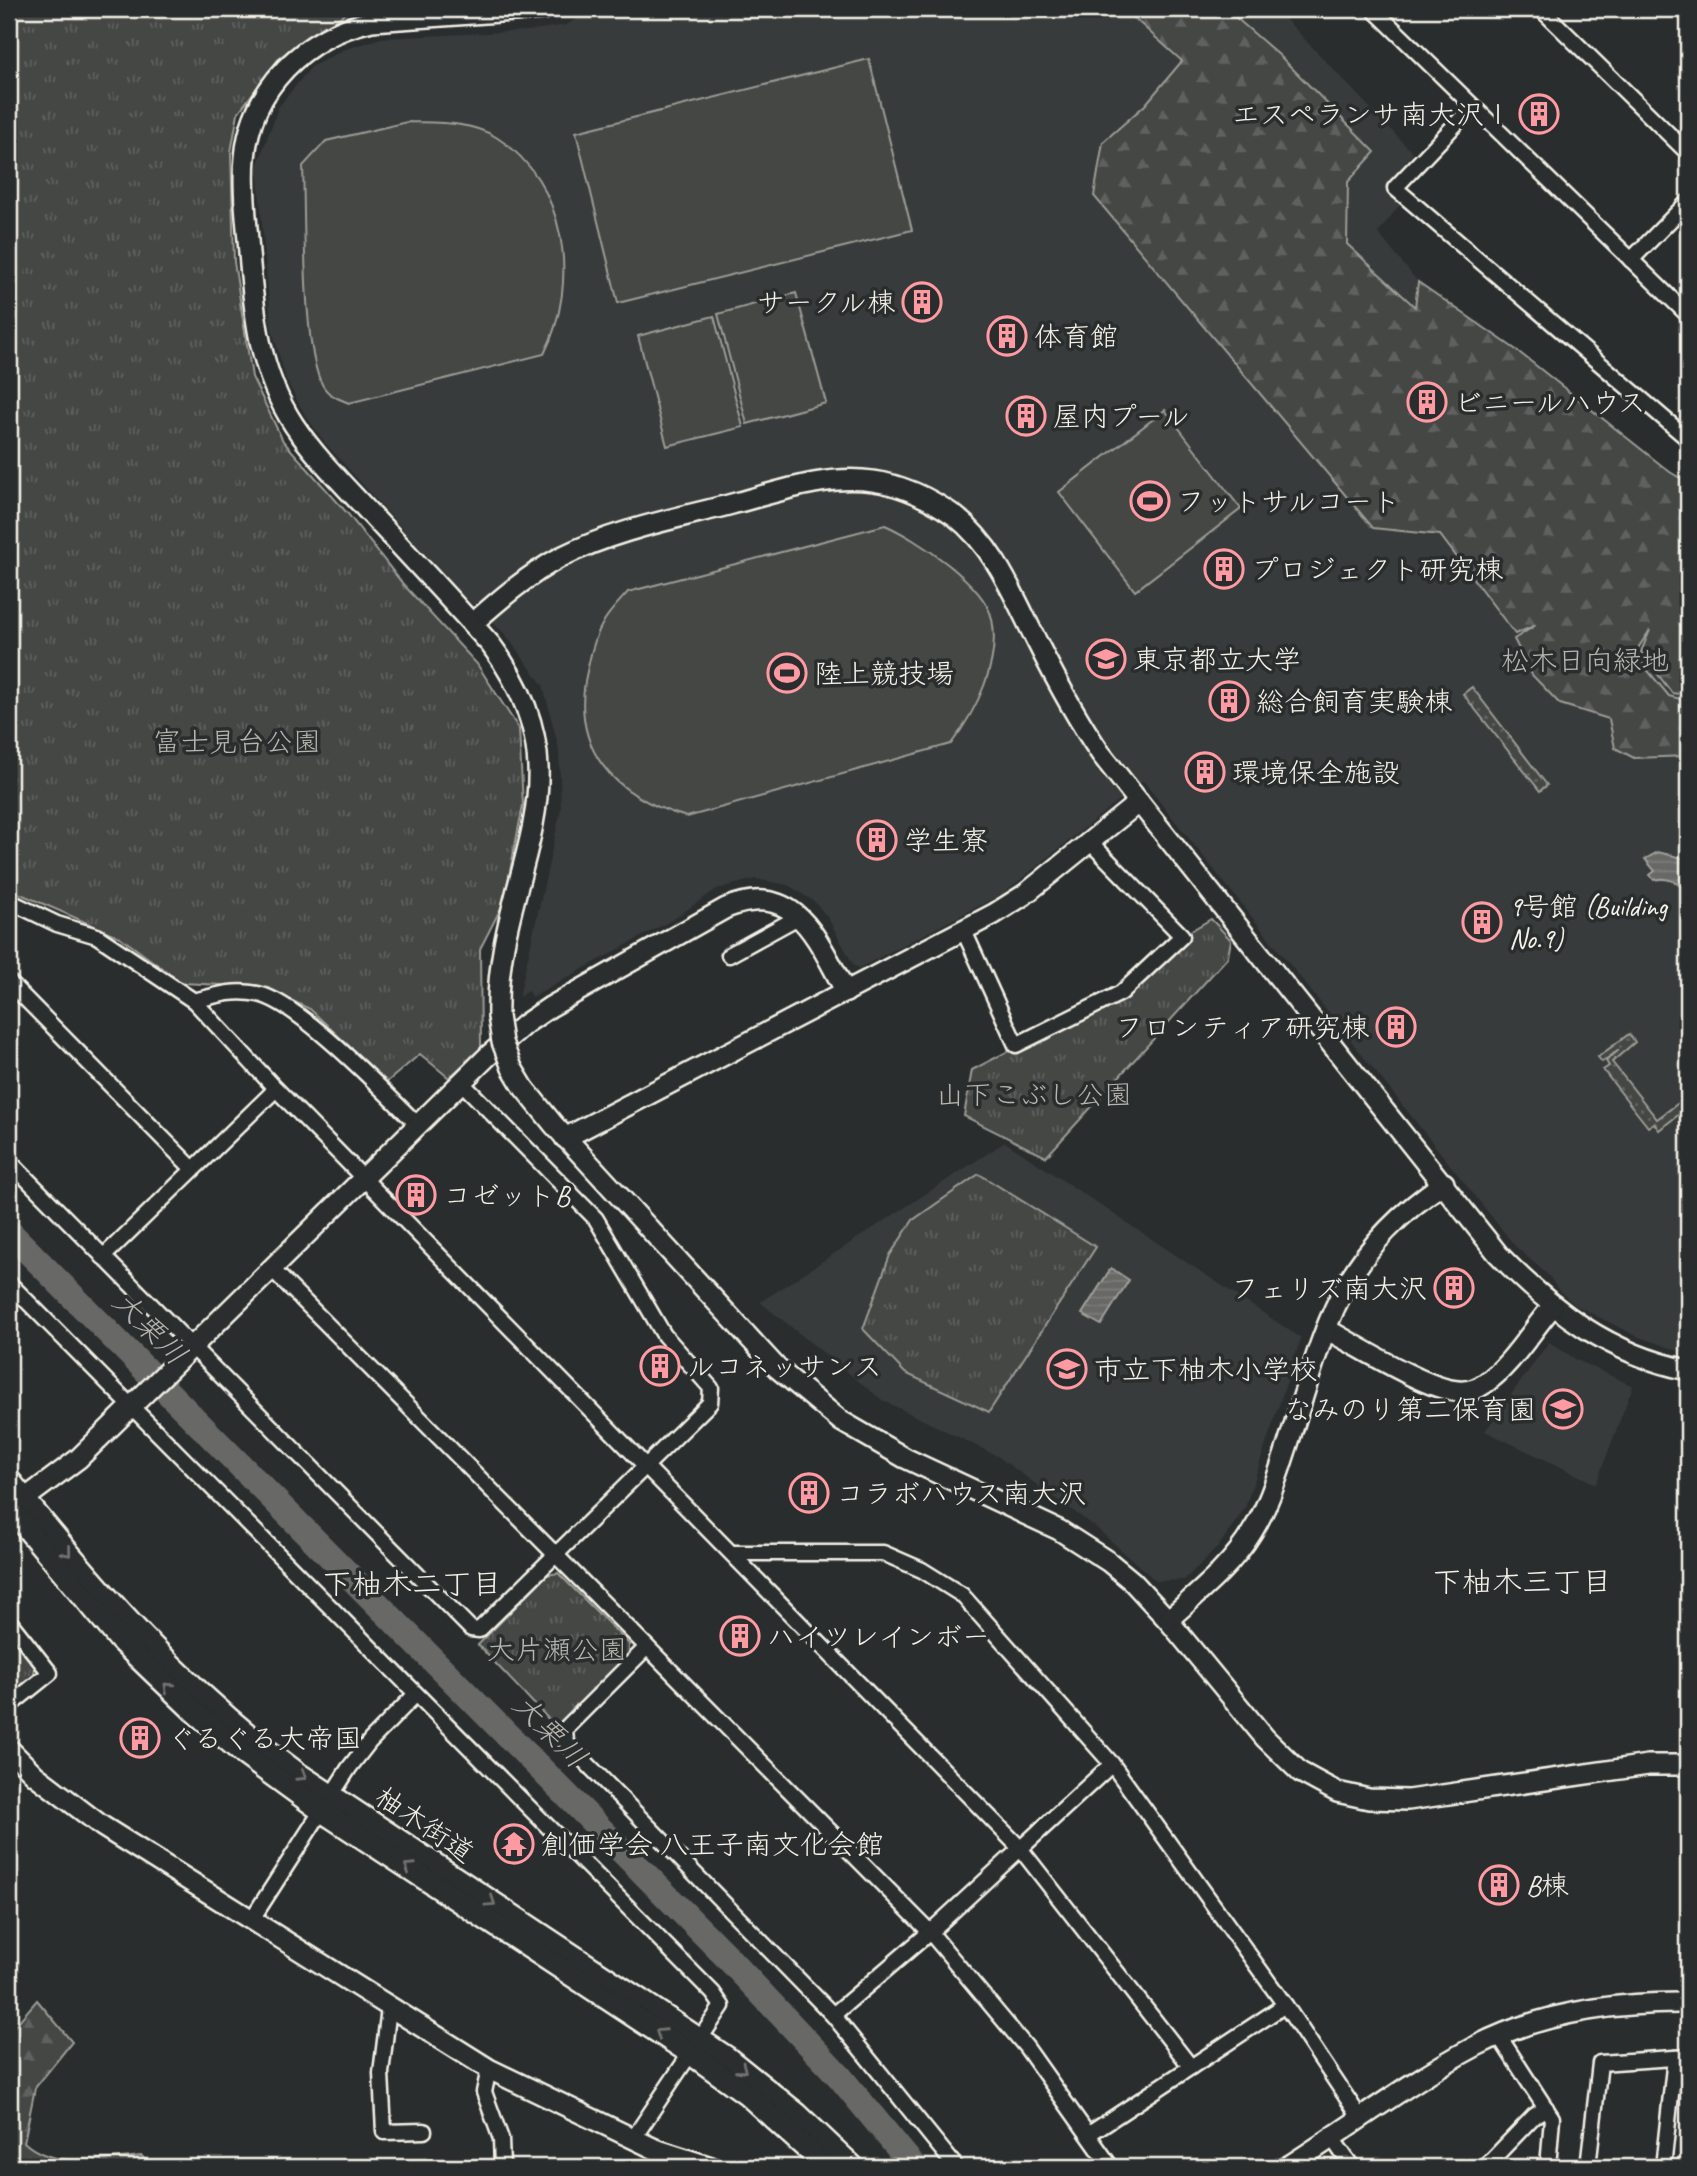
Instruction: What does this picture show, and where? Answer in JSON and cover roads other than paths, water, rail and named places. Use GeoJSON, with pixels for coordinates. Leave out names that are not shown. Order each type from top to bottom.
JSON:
{"type":"FeatureCollection","features":[{"type":"Feature","properties":{"kind":"main road","name":"柚木街道"},"geometry":{"type":"LineString","coordinates":[[9,1480],[13,1507],[200,1695],[327,1803],[695,2046],[751,2076],[853,2167]]}},
{"type":"Feature","properties":{"kind":"main road","name":"柚木街道"},"geometry":{"type":"LineString","coordinates":[[695,2046],[827,2167]]}},
{"type":"Feature","properties":{"kind":"street"},"geometry":{"type":"LineString","coordinates":[[543,9],[370,15],[335,33],[297,56],[267,91],[250,130],[244,174],[256,329],[268,373],[294,426],[330,470],[472,624],[509,668],[519,689],[538,760],[538,808],[501,960],[498,1016],[502,1042],[513,1068],[536,1105],[777,1368],[808,1395],[841,1421],[894,1453],[1087,1545],[1132,1581],[1283,1756],[1319,1784],[1337,1792],[1368,1799],[1408,1800],[1648,1765],[1688,1765]]}},
{"type":"Feature","properties":{"kind":"street"},"geometry":{"type":"LineString","coordinates":[[1373,9],[1688,315]]}},
{"type":"Feature","properties":{"kind":"street"},"geometry":{"type":"LineString","coordinates":[[1541,9],[1688,153]]}},
{"type":"Feature","properties":{"kind":"street"},"geometry":{"type":"LineString","coordinates":[[1472,107],[1395,188],[1688,439]]}},
{"type":"Feature","properties":{"kind":"street"},"geometry":{"type":"LineString","coordinates":[[1631,260],[1688,202]]}},
{"type":"Feature","properties":{"kind":"street"},"geometry":{"type":"LineString","coordinates":[[472,624],[541,568],[586,545],[625,531],[816,483],[852,480],[896,486],[920,495],[955,517],[983,544],[1000,570],[1082,725],[1139,802],[1498,1254],[1552,1307],[1588,1332],[1628,1352],[1688,1370]]}},
{"type":"Feature","properties":{"kind":"street"},"geometry":{"type":"LineString","coordinates":[[565,1138],[964,930],[1024,895],[1139,802]]}},
{"type":"Feature","properties":{"kind":"street"},"geometry":{"type":"LineString","coordinates":[[964,930],[1016,1045],[1121,993],[1182,936],[1090,842]]}},
{"type":"Feature","properties":{"kind":"street"},"geometry":{"type":"LineString","coordinates":[[9,901],[57,924],[97,936],[194,1001],[276,1089],[1019,1847],[1191,2067]]}},
{"type":"Feature","properties":{"kind":"street"},"geometry":{"type":"LineString","coordinates":[[13,1507],[78,1459],[417,1124],[524,1024],[726,908],[741,902],[769,902],[792,910],[800,916],[817,938],[846,992]]}},
{"type":"Feature","properties":{"kind":"street"},"geometry":{"type":"LineString","coordinates":[[729,955],[800,916]]}},
{"type":"Feature","properties":{"kind":"street"},"geometry":{"type":"LineString","coordinates":[[9,982],[192,1168]]}},
{"type":"Feature","properties":{"kind":"street"},"geometry":{"type":"LineString","coordinates":[[194,1001],[231,992],[260,994],[276,1002],[316,1030],[417,1124]]}},
{"type":"Feature","properties":{"kind":"street"},"geometry":{"type":"LineString","coordinates":[[9,1161],[471,1629],[479,1630],[710,1403],[711,1388],[664,1335],[596,1219],[461,1082]]}},
{"type":"Feature","properties":{"kind":"street"},"geometry":{"type":"LineString","coordinates":[[103,1257],[276,1089]]}},
{"type":"Feature","properties":{"kind":"street"},"geometry":{"type":"LineString","coordinates":[[1168,1620],[1223,1569],[1252,1532],[1269,1497],[1344,1283],[1362,1255],[1415,1204],[1444,1183]]}},
{"type":"Feature","properties":{"kind":"street"},"geometry":{"type":"LineString","coordinates":[[271,1268],[930,1931],[1026,2047],[1111,2167]]}},
{"type":"Feature","properties":{"kind":"street"},"geometry":{"type":"LineString","coordinates":[[9,1283],[136,1402],[415,1695],[713,1993],[722,2006],[634,2138]]}},
{"type":"Feature","properties":{"kind":"street"},"geometry":{"type":"LineString","coordinates":[[1326,1329],[1423,1379],[1456,1392],[1485,1384],[1552,1307]]}},
{"type":"Feature","properties":{"kind":"street"},"geometry":{"type":"LineString","coordinates":[[733,1553],[883,1553],[922,1570],[962,1595],[1112,1763],[1285,2005],[1361,2119]]}},
{"type":"Feature","properties":{"kind":"street"},"geometry":{"type":"LineString","coordinates":[[9,1621],[50,1673],[9,1706]]}},
{"type":"Feature","properties":{"kind":"street"},"geometry":{"type":"LineString","coordinates":[[647,1647],[565,1729],[566,1742],[833,2015],[956,2167]]}},
{"type":"Feature","properties":{"kind":"street"},"geometry":{"type":"LineString","coordinates":[[252,1919],[370,1741],[415,1695]]}},
{"type":"Feature","properties":{"kind":"street"},"geometry":{"type":"LineString","coordinates":[[9,1749],[35,1775],[80,1810],[389,2008],[489,2068],[655,2150],[710,2167]]}},
{"type":"Feature","properties":{"kind":"street"},"geometry":{"type":"LineString","coordinates":[[833,2015],[930,1931],[1112,1763]]}},
{"type":"Feature","properties":{"kind":"street"},"geometry":{"type":"LineString","coordinates":[[1287,2167],[1436,2070],[1499,2036],[1573,2013],[1637,2004],[1688,2003]]}},
{"type":"Feature","properties":{"kind":"street"},"geometry":{"type":"LineString","coordinates":[[1089,2134],[1285,2005]]}},
{"type":"Feature","properties":{"kind":"street"},"geometry":{"type":"LineString","coordinates":[[389,2008],[381,2073],[384,2132],[424,2131]]}},
{"type":"Feature","properties":{"kind":"street"},"geometry":{"type":"LineString","coordinates":[[1499,2036],[1553,2122],[1548,2167]]}},
{"type":"Feature","properties":{"kind":"street"},"geometry":{"type":"LineString","coordinates":[[1587,2167],[1600,2063],[1682,2058],[1663,2167]]}},
{"type":"Feature","properties":{"kind":"street"},"geometry":{"type":"LineString","coordinates":[[489,2068],[484,2092],[489,2114],[501,2139],[502,2167]]}},
{"type":"Feature","properties":{"kind":"street"},"geometry":{"type":"LineString","coordinates":[[1485,2167],[1534,2116],[1546,2108]]}},
{"type":"Feature","properties":{"kind":"street"},"geometry":{"type":"LineString","coordinates":[[1332,2138],[1352,2167]]}},
{"type":"Feature","properties":{"kind":"waterway","name":"大栗川"},"geometry":{"type":"LineString","coordinates":[[9,1232],[727,1957],[840,2077],[914,2167]]}},
{"type":"Feature","properties":{"kind":"place","name":"エスペランサ南大沢Ⅰ"},"geometry":{"type":"Point","coordinates":[1539,114]}},
{"type":"Feature","properties":{"kind":"place","name":"サークル棟"},"geometry":{"type":"Point","coordinates":[922,302]}},
{"type":"Feature","properties":{"kind":"place","name":"体育館"},"geometry":{"type":"Point","coordinates":[1007,336]}},
{"type":"Feature","properties":{"kind":"place","name":"ビニールハウス"},"geometry":{"type":"Point","coordinates":[1427,402]}},
{"type":"Feature","properties":{"kind":"place","name":"屋内プール"},"geometry":{"type":"Point","coordinates":[1026,416]}},
{"type":"Feature","properties":{"kind":"place","name":"フットサルコート"},"geometry":{"type":"Point","coordinates":[1150,501]}},
{"type":"Feature","properties":{"kind":"place","name":"プロジェクト研究棟"},"geometry":{"type":"Point","coordinates":[1224,569]}},
{"type":"Feature","properties":{"kind":"place","name":"東京都立大学"},"geometry":{"type":"Point","coordinates":[1106,659]}},
{"type":"Feature","properties":{"kind":"place","name":"陸上競技場"},"geometry":{"type":"Point","coordinates":[787,673]}},
{"type":"Feature","properties":{"kind":"place","name":"総合飼育実験棟"},"geometry":{"type":"Point","coordinates":[1229,701]}},
{"type":"Feature","properties":{"kind":"place","name":"環境保全施設"},"geometry":{"type":"Point","coordinates":[1205,772]}},
{"type":"Feature","properties":{"kind":"place","name":"学生寮"},"geometry":{"type":"Point","coordinates":[877,840]}},
{"type":"Feature","properties":{"kind":"place","name":"9号館 (Building No.9)"},"geometry":{"type":"Point","coordinates":[1482,922]}},
{"type":"Feature","properties":{"kind":"place","name":"フロンティア研究棟"},"geometry":{"type":"Point","coordinates":[1396,1027]}},
{"type":"Feature","properties":{"kind":"place","name":"コゼットB"},"geometry":{"type":"Point","coordinates":[416,1195]}},
{"type":"Feature","properties":{"kind":"place","name":"フェリズ南大沢"},"geometry":{"type":"Point","coordinates":[1454,1288]}},
{"type":"Feature","properties":{"kind":"place","name":"ルコネッサンス"},"geometry":{"type":"Point","coordinates":[660,1366]}},
{"type":"Feature","properties":{"kind":"place","name":"市立下柚木小学校"},"geometry":{"type":"Point","coordinates":[1067,1369]}},
{"type":"Feature","properties":{"kind":"place","name":"なみのり第二保育園"},"geometry":{"type":"Point","coordinates":[1563,1409]}},
{"type":"Feature","properties":{"kind":"place","name":"コラボハウス南大沢"},"geometry":{"type":"Point","coordinates":[809,1493]}},
{"type":"Feature","properties":{"kind":"place","name":"ハイツレインボー"},"geometry":{"type":"Point","coordinates":[740,1636]}},
{"type":"Feature","properties":{"kind":"place","name":"ぐるぐる大帝国"},"geometry":{"type":"Point","coordinates":[140,1738]}},
{"type":"Feature","properties":{"kind":"place","name":"創価学会 八王子南文化会館"},"geometry":{"type":"Point","coordinates":[514,1844]}},
{"type":"Feature","properties":{"kind":"place","name":"B棟"},"geometry":{"type":"Point","coordinates":[1499,1885]}},
{"type":"Feature","properties":{"kind":"district","name":"下柚木三丁目"},"geometry":{"type":"Point","coordinates":[1522,1582]}},
{"type":"Feature","properties":{"kind":"district","name":"下柚木二丁目"},"geometry":{"type":"Point","coordinates":[412,1584]}},
{"type":"Feature","properties":{"kind":"park label","name":"松木日向緑地"},"geometry":{"type":"Point","coordinates":[1585,660]}},
{"type":"Feature","properties":{"kind":"park label","name":"富士見台公園"},"geometry":{"type":"Point","coordinates":[237,741]}},
{"type":"Feature","properties":{"kind":"park label","name":"山下こぶし公園"},"geometry":{"type":"Point","coordinates":[1034,1094]}},
{"type":"Feature","properties":{"kind":"park label","name":"大片瀬公園"},"geometry":{"type":"Point","coordinates":[557,1649]}}]}
